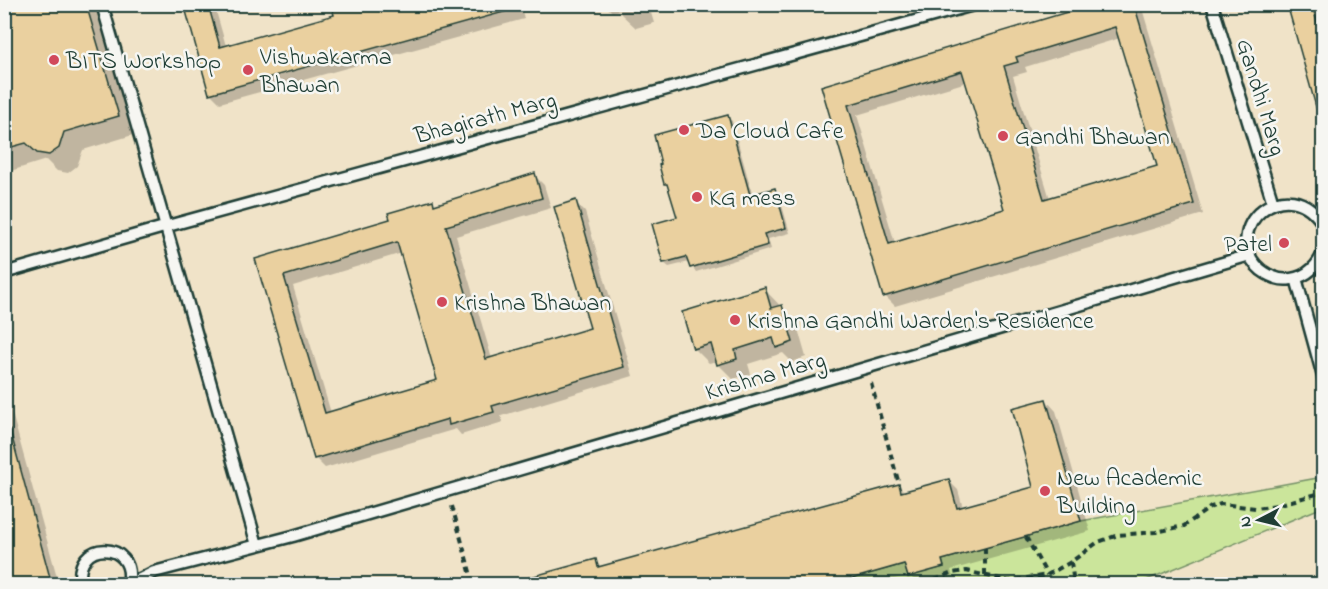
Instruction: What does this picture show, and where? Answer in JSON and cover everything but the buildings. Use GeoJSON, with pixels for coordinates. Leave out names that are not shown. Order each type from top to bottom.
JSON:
{"type":"FeatureCollection","features":[{"type":"Feature","properties":{"kind":"lane"},"geometry":{"type":"LineString","coordinates":[[102,4],[164,227],[257,545]]}},
{"type":"Feature","properties":{"kind":"lane","name":"Bhagirath Marg"},"geometry":{"type":"LineString","coordinates":[[4,273],[977,4]]}},
{"type":"Feature","properties":{"kind":"lane","name":"Gandhi Marg"},"geometry":{"type":"LineString","coordinates":[[1212,4],[1273,202]]}},
{"type":"Feature","properties":{"kind":"lane"},"geometry":{"type":"LineString","coordinates":[[1323,226],[1311,209],[1286,200],[1273,202],[1261,209],[1253,219],[1247,237],[1250,255],[1257,266],[1266,274],[1278,279],[1302,276],[1321,258],[1323,250]]}},
{"type":"Feature","properties":{"kind":"lane","name":"Krishna Marg"},"geometry":{"type":"LineString","coordinates":[[129,585],[154,572],[292,536],[1250,255]]}},
{"type":"Feature","properties":{"kind":"lane"},"geometry":{"type":"LineString","coordinates":[[1296,278],[1323,380]]}},
{"type":"Feature","properties":{"kind":"lane"},"geometry":{"type":"LineString","coordinates":[[81,585],[79,575],[81,565],[87,557],[105,550],[115,552],[123,558],[128,566],[129,585]]}},
{"type":"Feature","properties":{"kind":"path"},"geometry":{"type":"LineString","coordinates":[[867,368],[899,484]]}},
{"type":"Feature","properties":{"kind":"path"},"geometry":{"type":"LineString","coordinates":[[448,490],[473,584]]}},
{"type":"Feature","properties":{"kind":"path"},"geometry":{"type":"LineString","coordinates":[[925,585],[952,573],[966,571],[1003,582],[1047,575],[1071,562],[1098,542],[1118,535],[1156,532],[1184,526],[1211,507],[1233,504],[1266,507],[1323,492]]}},
{"type":"Feature","properties":{"kind":"path"},"geometry":{"type":"LineString","coordinates":[[1026,537],[1047,575]]}},
{"type":"Feature","properties":{"kind":"path"},"geometry":{"type":"LineString","coordinates":[[985,548],[985,575]]}},
{"type":"Feature","properties":{"kind":"path"},"geometry":{"type":"LineString","coordinates":[[1071,562],[1074,585]]}},
{"type":"Feature","properties":{"kind":"shaded area"},"geometry":{"type":"Polygon","coordinates":[[[5,5],[1323,5],[1323,584],[5,584],[5,5]]]}},
{"type":"Feature","properties":{"kind":"green space"},"geometry":{"type":"Polygon","coordinates":[[[1323,477],[1323,507],[1137,584],[830,584],[904,564],[908,576],[944,567],[942,560],[1081,521],[1323,477]]]}},
{"type":"Feature","properties":{"kind":"place","name":"BITS Workshop"},"geometry":{"type":"Point","coordinates":[54,60]}},
{"type":"Feature","properties":{"kind":"place","name":"Vishwakarma Bhawan"},"geometry":{"type":"Point","coordinates":[248,70]}},
{"type":"Feature","properties":{"kind":"place","name":"Da Cloud Cafe"},"geometry":{"type":"Point","coordinates":[684,130]}},
{"type":"Feature","properties":{"kind":"place","name":"Gandhi Bhawan"},"geometry":{"type":"Point","coordinates":[1003,136]}},
{"type":"Feature","properties":{"kind":"place","name":"KG mess"},"geometry":{"type":"Point","coordinates":[697,197]}},
{"type":"Feature","properties":{"kind":"place","name":"Patel"},"geometry":{"type":"Point","coordinates":[1284,243]}},
{"type":"Feature","properties":{"kind":"place","name":"Krishna Bhawan"},"geometry":{"type":"Point","coordinates":[442,302]}},
{"type":"Feature","properties":{"kind":"place","name":"Krishna Gandhi Warden's Residence"},"geometry":{"type":"Point","coordinates":[735,320]}},
{"type":"Feature","properties":{"kind":"place","name":"New Academic Building"},"geometry":{"type":"Point","coordinates":[1045,491]}}]}
